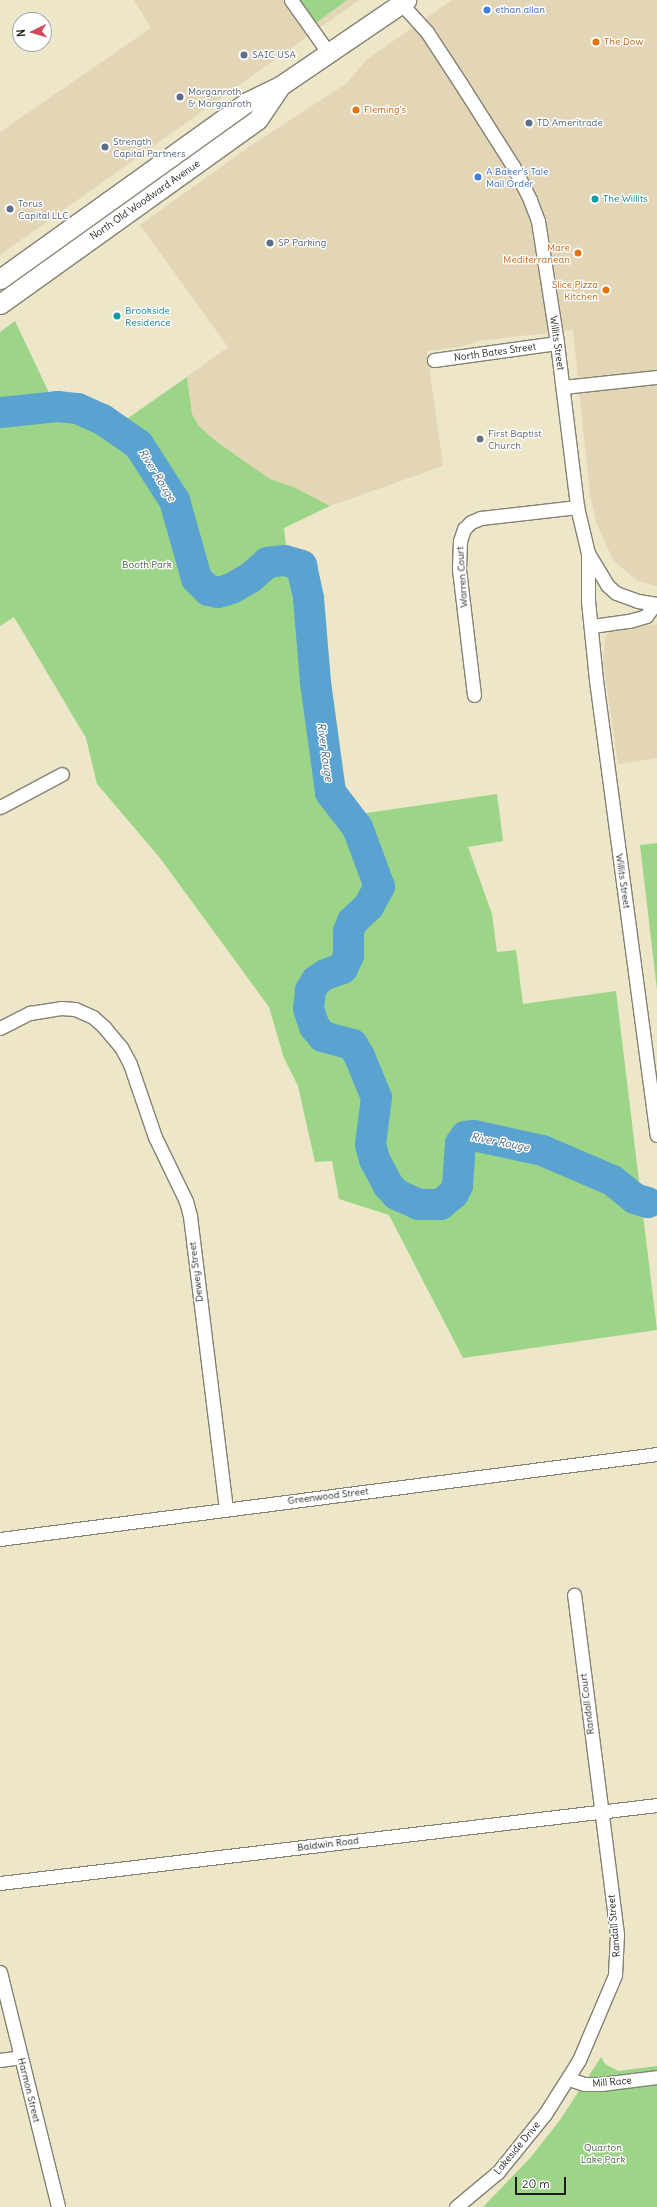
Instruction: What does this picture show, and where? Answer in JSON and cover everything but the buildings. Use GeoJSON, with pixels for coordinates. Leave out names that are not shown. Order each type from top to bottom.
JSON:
{"type":"FeatureCollection","features":[{"type":"Feature","properties":{"kind":"street"},"geometry":{"type":"LineString","coordinates":[[291,0],[328,52]]}},
{"type":"Feature","properties":{"kind":"street","name":"North Old Woodward Avenue"},"geometry":{"type":"LineString","coordinates":[[0,279],[247,102],[280,86],[399,1]]}},
{"type":"Feature","properties":{"kind":"street","name":"Willits Street"},"geometry":{"type":"LineString","coordinates":[[399,1],[427,32],[513,166],[530,200],[544,244],[577,507],[588,553],[588,600],[592,626],[596,680],[657,1135]]}},
{"type":"Feature","properties":{"kind":"street","name":"North Old Woodward Avenue"},"geometry":{"type":"LineString","coordinates":[[0,304],[258,120],[280,86]]}},
{"type":"Feature","properties":{"kind":"street","name":"North Bates Street"},"geometry":{"type":"LineString","coordinates":[[434,360],[557,343]]}},
{"type":"Feature","properties":{"kind":"street"},"geometry":{"type":"LineString","coordinates":[[563,387],[657,377]]}},
{"type":"Feature","properties":{"kind":"street","name":"Warren Court"},"geometry":{"type":"LineString","coordinates":[[474,695],[460,569],[460,541],[464,529],[471,522],[481,518],[577,507]]}},
{"type":"Feature","properties":{"kind":"street"},"geometry":{"type":"LineString","coordinates":[[588,553],[607,585],[616,593],[638,602],[656,604]]}},
{"type":"Feature","properties":{"kind":"street"},"geometry":{"type":"LineString","coordinates":[[592,626],[629,621],[646,616],[656,604]]}},
{"type":"Feature","properties":{"kind":"street"},"geometry":{"type":"LineString","coordinates":[[0,807],[62,774]]}},
{"type":"Feature","properties":{"kind":"street","name":"Dewey Street"},"geometry":{"type":"LineString","coordinates":[[0,1028],[30,1014],[61,1008],[75,1009],[98,1022],[121,1048],[139,1086],[163,1156],[186,1201],[226,1510]]}},
{"type":"Feature","properties":{"kind":"street","name":"Greenwood Street"},"geometry":{"type":"LineString","coordinates":[[0,1539],[657,1454]]}},
{"type":"Feature","properties":{"kind":"street","name":"Randall Court"},"geometry":{"type":"LineString","coordinates":[[574,1595],[600,1812]]}},
{"type":"Feature","properties":{"kind":"street","name":"Baldwin Road"},"geometry":{"type":"LineString","coordinates":[[0,1883],[657,1805]]}},
{"type":"Feature","properties":{"kind":"street","name":"Randall Street"},"geometry":{"type":"LineString","coordinates":[[569,2079],[610,1992],[617,1964],[617,1934],[600,1812]]}},
{"type":"Feature","properties":{"kind":"street","name":"Harmon Street"},"geometry":{"type":"LineString","coordinates":[[0,1972],[58,2207]]}},
{"type":"Feature","properties":{"kind":"street"},"geometry":{"type":"LineString","coordinates":[[0,2060],[20,2057]]}},
{"type":"Feature","properties":{"kind":"street","name":"Mill Race"},"geometry":{"type":"LineString","coordinates":[[569,2079],[584,2084],[601,2084],[657,2077]]}},
{"type":"Feature","properties":{"kind":"street","name":"Lakeside Drive"},"geometry":{"type":"LineString","coordinates":[[456,2207],[481,2188],[503,2167],[541,2119],[569,2079]]}},
{"type":"Feature","properties":{"kind":"shaded area"},"geometry":{"type":"Polygon","coordinates":[[[134,0],[359,0],[0,255],[0,132],[151,28],[134,0]]]}},
{"type":"Feature","properties":{"kind":"shaded area"},"geometry":{"type":"Polygon","coordinates":[[[452,0],[657,0],[657,586],[636,580],[613,560],[596,522],[590,495],[573,330],[479,341],[460,347],[427,351],[443,466],[330,506],[294,487],[270,479],[217,442],[198,425],[192,415],[187,377],[228,347],[140,225],[250,146],[347,83],[366,60],[452,0]]]}},
{"type":"Feature","properties":{"kind":"shaded area"},"geometry":{"type":"Polygon","coordinates":[[[657,624],[657,758],[618,764],[603,661],[605,638],[609,631],[657,624]]]}},
{"type":"Feature","properties":{"kind":"green space"},"geometry":{"type":"Polygon","coordinates":[[[300,0],[347,0],[316,23],[300,0]]]}},
{"type":"Feature","properties":{"kind":"green space","name":"Booth Park"},"geometry":{"type":"Polygon","coordinates":[[[15,321],[52,399],[69,399],[118,425],[187,377],[192,414],[198,425],[217,442],[270,479],[294,487],[330,506],[284,528],[292,599],[319,617],[311,730],[353,815],[497,794],[503,841],[468,847],[492,914],[497,952],[516,950],[523,1004],[616,991],[657,1330],[463,1358],[389,1215],[339,1199],[332,1161],[315,1162],[298,1086],[284,1058],[269,1007],[160,858],[97,784],[86,738],[14,617],[0,626],[0,332],[15,321]]]}},
{"type":"Feature","properties":{"kind":"green space"},"geometry":{"type":"Polygon","coordinates":[[[657,843],[657,990],[640,845],[657,843]]]}},
{"type":"Feature","properties":{"kind":"green space","name":"Quarton Lake Park"},"geometry":{"type":"Polygon","coordinates":[[[601,2057],[605,2064],[618,2071],[657,2066],[657,2207],[483,2207],[531,2157],[560,2120],[601,2057]]]}},
{"type":"Feature","properties":{"kind":"waterway","name":"River Rouge"},"geometry":{"type":"LineString","coordinates":[[0,412],[57,406],[77,408],[102,419],[138,444],[174,500],[196,578],[208,590],[218,592],[231,588],[250,577],[267,562],[284,560],[301,565],[308,598],[315,682],[330,792],[357,827],[379,886],[368,906],[352,921],[348,931],[348,955],[342,968],[325,974],[316,980],[310,990],[308,1008],[314,1026],[322,1036],[352,1044],[359,1056],[376,1097],[370,1144],[374,1159],[388,1185],[396,1194],[418,1204],[440,1204],[453,1193],[457,1185],[460,1143],[465,1136],[473,1135],[542,1150],[612,1180],[634,1198],[647,1202]]}},
{"type":"Feature","properties":{"kind":"place","name":"ethan allan"},"geometry":{"type":"Point","coordinates":[487,10]}},
{"type":"Feature","properties":{"kind":"place","name":"The Dow"},"geometry":{"type":"Point","coordinates":[596,42]}},
{"type":"Feature","properties":{"kind":"place","name":"SAIC USA"},"geometry":{"type":"Point","coordinates":[244,55]}},
{"type":"Feature","properties":{"kind":"place","name":"Morganroth & Morganroth"},"geometry":{"type":"Point","coordinates":[180,97]}},
{"type":"Feature","properties":{"kind":"place","name":"Fleming's"},"geometry":{"type":"Point","coordinates":[356,110]}},
{"type":"Feature","properties":{"kind":"place","name":"TD Ameritrade"},"geometry":{"type":"Point","coordinates":[529,123]}},
{"type":"Feature","properties":{"kind":"place","name":"Strength Capital Partners"},"geometry":{"type":"Point","coordinates":[105,147]}},
{"type":"Feature","properties":{"kind":"place","name":"A Baker's Tale Mail Order"},"geometry":{"type":"Point","coordinates":[478,177]}},
{"type":"Feature","properties":{"kind":"place","name":"The Willits"},"geometry":{"type":"Point","coordinates":[595,199]}},
{"type":"Feature","properties":{"kind":"place","name":"Torus Capital LLC"},"geometry":{"type":"Point","coordinates":[10,209]}},
{"type":"Feature","properties":{"kind":"place","name":"SP Parking"},"geometry":{"type":"Point","coordinates":[270,243]}},
{"type":"Feature","properties":{"kind":"place","name":"Mare Mediterranean"},"geometry":{"type":"Point","coordinates":[578,253]}},
{"type":"Feature","properties":{"kind":"place","name":"Slice Pizza Kitchen"},"geometry":{"type":"Point","coordinates":[606,290]}},
{"type":"Feature","properties":{"kind":"place","name":"Brookside Residence"},"geometry":{"type":"Point","coordinates":[117,316]}},
{"type":"Feature","properties":{"kind":"place","name":"First Baptist Church"},"geometry":{"type":"Point","coordinates":[480,439]}}]}
